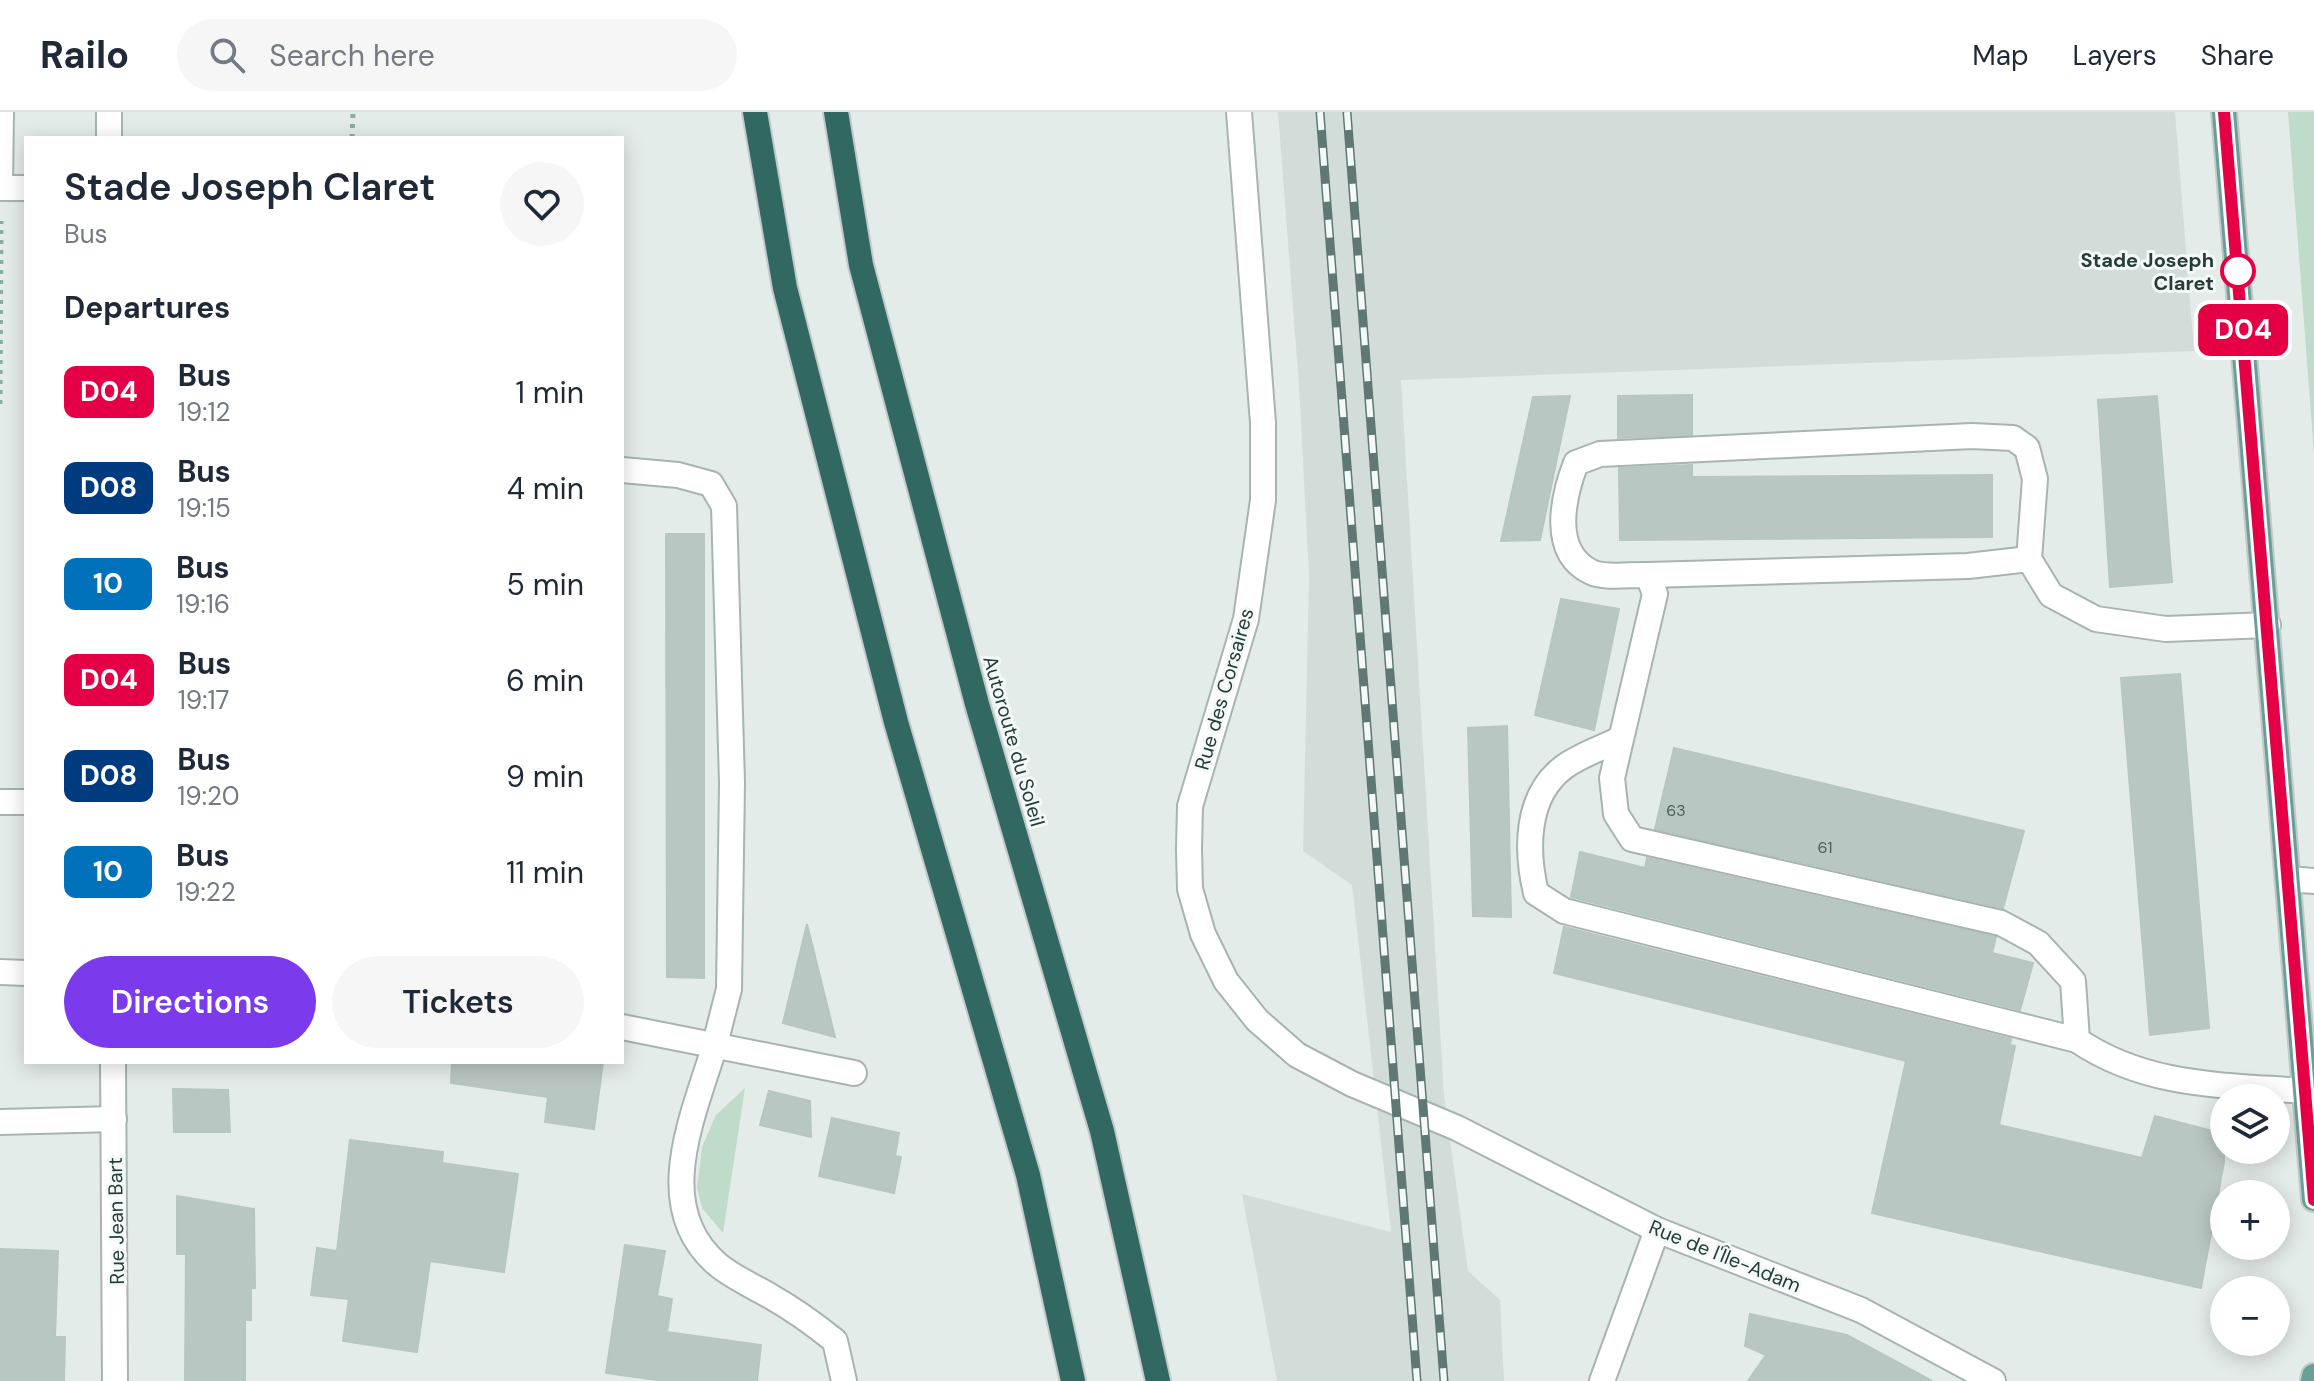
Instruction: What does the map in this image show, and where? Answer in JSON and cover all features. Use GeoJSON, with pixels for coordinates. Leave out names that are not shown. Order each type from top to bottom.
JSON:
{"type":"FeatureCollection","features":[{"type":"Feature","properties":{"kind":"highway"},"geometry":{"type":"LineString","coordinates":[[755,112],[785,288],[896,722],[1028,1175],[1073,1381]]}},
{"type":"Feature","properties":{"kind":"highway","name":"Autoroute du Soleil"},"geometry":{"type":"LineString","coordinates":[[836,112],[861,265],[977,704],[1102,1131],[1158,1381]]}},
{"type":"Feature","properties":{"kind":"main road"},"geometry":{"type":"LineString","coordinates":[[2224,112],[2314,1199]]}},
{"type":"Feature","properties":{"kind":"street"},"geometry":{"type":"LineString","coordinates":[[1,112],[0,188],[24,188]]}},
{"type":"Feature","properties":{"kind":"street"},"geometry":{"type":"LineString","coordinates":[[109,112],[109,136]]}},
{"type":"Feature","properties":{"kind":"street","name":"Rue des Corsaires"},"geometry":{"type":"LineString","coordinates":[[1239,112],[1263,423],[1263,500],[1246,619],[1190,806],[1190,889],[1203,934],[1226,981],[1257,1020],[1297,1055],[1352,1084],[1457,1128]]}},
{"type":"Feature","properties":{"kind":"street"},"geometry":{"type":"LineString","coordinates":[[2029,559],[1968,566],[1648,575],[1592,573],[1572,557],[1563,542],[1567,488],[1576,463],[1600,454],[1972,436],[2013,438],[2027,448],[2035,479],[2029,559],[2051,595],[2096,619],[2166,629],[2268,625]]}},
{"type":"Feature","properties":{"kind":"street"},"geometry":{"type":"LineString","coordinates":[[624,470],[678,475],[711,484],[724,506],[732,783],[730,973],[729,989],[681,1166],[681,1199],[692,1238],[719,1265],[797,1312],[835,1341],[844,1381]]}},
{"type":"Feature","properties":{"kind":"street"},"geometry":{"type":"LineString","coordinates":[[1648,575],[1655,594],[1612,778],[1616,814],[1632,839],[2001,923],[2038,943],[2073,981],[2077,1040]]}},
{"type":"Feature","properties":{"kind":"street"},"geometry":{"type":"LineString","coordinates":[[1620,739],[1563,768],[1538,798],[1528,861],[1536,893],[1564,911],[2077,1040],[2101,1056],[2169,1081],[2303,1091]]}},
{"type":"Feature","properties":{"kind":"street"},"geometry":{"type":"LineString","coordinates":[[0,802],[24,802]]}},
{"type":"Feature","properties":{"kind":"street"},"geometry":{"type":"LineString","coordinates":[[2289,879],[2314,881]]}},
{"type":"Feature","properties":{"kind":"street"},"geometry":{"type":"LineString","coordinates":[[0,972],[24,973]]}},
{"type":"Feature","properties":{"kind":"street"},"geometry":{"type":"LineString","coordinates":[[624,1027],[714,1048],[854,1073]]}},
{"type":"Feature","properties":{"kind":"street","name":"Rue Jean Bart"},"geometry":{"type":"LineString","coordinates":[[113,1064],[115,1381]]}},
{"type":"Feature","properties":{"kind":"street"},"geometry":{"type":"LineString","coordinates":[[0,1122],[114,1119]]}},
{"type":"Feature","properties":{"kind":"street","name":"Rue de l'Île-Adam"},"geometry":{"type":"LineString","coordinates":[[1457,1128],[1657,1230],[1861,1310],[1993,1381]]}},
{"type":"Feature","properties":{"kind":"street"},"geometry":{"type":"LineString","coordinates":[[1602,1381],[1657,1230]]}},
{"type":"Feature","properties":{"kind":"path"},"geometry":{"type":"LineString","coordinates":[[352,136],[353,112]]}},
{"type":"Feature","properties":{"kind":"path"},"geometry":{"type":"LineString","coordinates":[[0,188],[0,404]]}},
{"type":"Feature","properties":{"kind":"shaded area"},"geometry":{"type":"Polygon","coordinates":[[[1278,112],[2175,112],[2194,351],[1401,380],[1444,1096],[1468,1271],[1500,1300],[1504,1381],[1277,1381],[1242,1194],[1391,1232],[1352,885],[1303,851],[1309,576],[1299,386],[1278,112]]]}},
{"type":"Feature","properties":{"kind":"green space"},"geometry":{"type":"Polygon","coordinates":[[[2288,112],[2314,112],[2314,454],[2288,112]]]}},
{"type":"Feature","properties":{"kind":"green space"},"geometry":{"type":"Polygon","coordinates":[[[745,1088],[723,1233],[702,1208],[697,1187],[702,1147],[716,1115],[745,1088]]]}},
{"type":"Feature","properties":{"kind":"building"},"geometry":{"type":"Polygon","coordinates":[[[1692,395],[1692,435],[1618,438],[1618,396],[1692,395]]]}},
{"type":"Feature","properties":{"kind":"building"},"geometry":{"type":"Polygon","coordinates":[[[1570,396],[1540,540],[1501,541],[1533,397],[1570,396]]]}},
{"type":"Feature","properties":{"kind":"building"},"geometry":{"type":"Polygon","coordinates":[[[2157,396],[2172,582],[2110,587],[2098,400],[2157,396]]]}},
{"type":"Feature","properties":{"kind":"building"},"geometry":{"type":"Polygon","coordinates":[[[1692,465],[1692,477],[1992,475],[1992,537],[1620,540],[1619,468],[1692,465]]]}},
{"type":"Feature","properties":{"kind":"building"},"geometry":{"type":"Polygon","coordinates":[[[666,534],[704,534],[704,978],[667,977],[666,534]]]}},
{"type":"Feature","properties":{"kind":"building"},"geometry":{"type":"Polygon","coordinates":[[[1561,599],[1619,609],[1594,730],[1535,715],[1561,599]]]}},
{"type":"Feature","properties":{"kind":"building"},"geometry":{"type":"Polygon","coordinates":[[[2180,674],[2209,1028],[2150,1035],[2121,678],[2180,674]]]}},
{"type":"Feature","properties":{"kind":"building"},"geometry":{"type":"Polygon","coordinates":[[[1507,726],[1511,917],[1473,916],[1468,728],[1507,726]]]}},
{"type":"Feature","properties":{"kind":"building"},"geometry":{"type":"Polygon","coordinates":[[[1674,748],[2024,831],[2003,908],[1655,829],[1674,748]]]}},
{"type":"Feature","properties":{"kind":"building"},"geometry":{"type":"Polygon","coordinates":[[[1580,852],[1645,868],[1647,858],[1996,937],[1992,953],[2033,963],[2020,1010],[1571,897],[1580,852]]]}},
{"type":"Feature","properties":{"kind":"building"},"geometry":{"type":"Polygon","coordinates":[[[807,924],[835,1037],[783,1023],[807,924]]]}},
{"type":"Feature","properties":{"kind":"building"},"geometry":{"type":"Polygon","coordinates":[[[1564,927],[2011,1039],[2010,1045],[2015,1046],[1999,1125],[2142,1158],[2155,1116],[2210,1130],[2210,1164],[2224,1164],[2221,1180],[2210,1180],[2210,1239],[2201,1288],[1872,1213],[1906,1061],[1554,973],[1564,927]]]}},
{"type":"Feature","properties":{"kind":"building"},"geometry":{"type":"Polygon","coordinates":[[[452,1064],[603,1064],[594,1129],[545,1122],[548,1097],[451,1083],[452,1064]]]}},
{"type":"Feature","properties":{"kind":"building"},"geometry":{"type":"Polygon","coordinates":[[[173,1089],[228,1090],[230,1132],[174,1132],[173,1089]]]}},
{"type":"Feature","properties":{"kind":"building"},"geometry":{"type":"Polygon","coordinates":[[[769,1091],[810,1101],[811,1137],[760,1125],[769,1091]]]}},
{"type":"Feature","properties":{"kind":"building"},"geometry":{"type":"Polygon","coordinates":[[[832,1118],[899,1133],[895,1156],[901,1157],[894,1193],[819,1176],[832,1118]]]}},
{"type":"Feature","properties":{"kind":"building"},"geometry":{"type":"Polygon","coordinates":[[[350,1140],[443,1152],[442,1163],[518,1174],[504,1272],[430,1261],[417,1352],[343,1341],[349,1299],[311,1295],[317,1248],[337,1251],[350,1140]]]}},
{"type":"Feature","properties":{"kind":"building"},"geometry":{"type":"Polygon","coordinates":[[[177,1196],[254,1209],[255,1288],[251,1288],[251,1320],[245,1320],[245,1381],[185,1381],[186,1254],[177,1254],[177,1196]]]}},
{"type":"Feature","properties":{"kind":"building"},"geometry":{"type":"Polygon","coordinates":[[[625,1245],[665,1251],[657,1296],[672,1299],[667,1332],[761,1345],[757,1381],[664,1381],[606,1373],[625,1245]]]}},
{"type":"Feature","properties":{"kind":"building"},"geometry":{"type":"Polygon","coordinates":[[[0,1249],[58,1251],[55,1337],[65,1337],[64,1381],[0,1381],[0,1249]]]}},
{"type":"Feature","properties":{"kind":"building"},"geometry":{"type":"Polygon","coordinates":[[[1750,1314],[1847,1335],[1932,1381],[1748,1381],[1766,1355],[1745,1346],[1750,1314]]]}},
{"type":"Feature","properties":{"kind":"railway"},"geometry":{"type":"LineString","coordinates":[[1320,112],[1417,1381]]}},
{"type":"Feature","properties":{"kind":"railway"},"geometry":{"type":"LineString","coordinates":[[1347,112],[1444,1381]]}},
{"type":"Feature","properties":{"kind":"bus line","name":"D04"},"geometry":{"type":"LineString","coordinates":[[2224,112],[2314,1200]]}},
{"type":"Feature","properties":{"kind":"place","name":"Stade Joseph Claret"},"geometry":{"type":"Point","coordinates":[2238,271]}}]}
